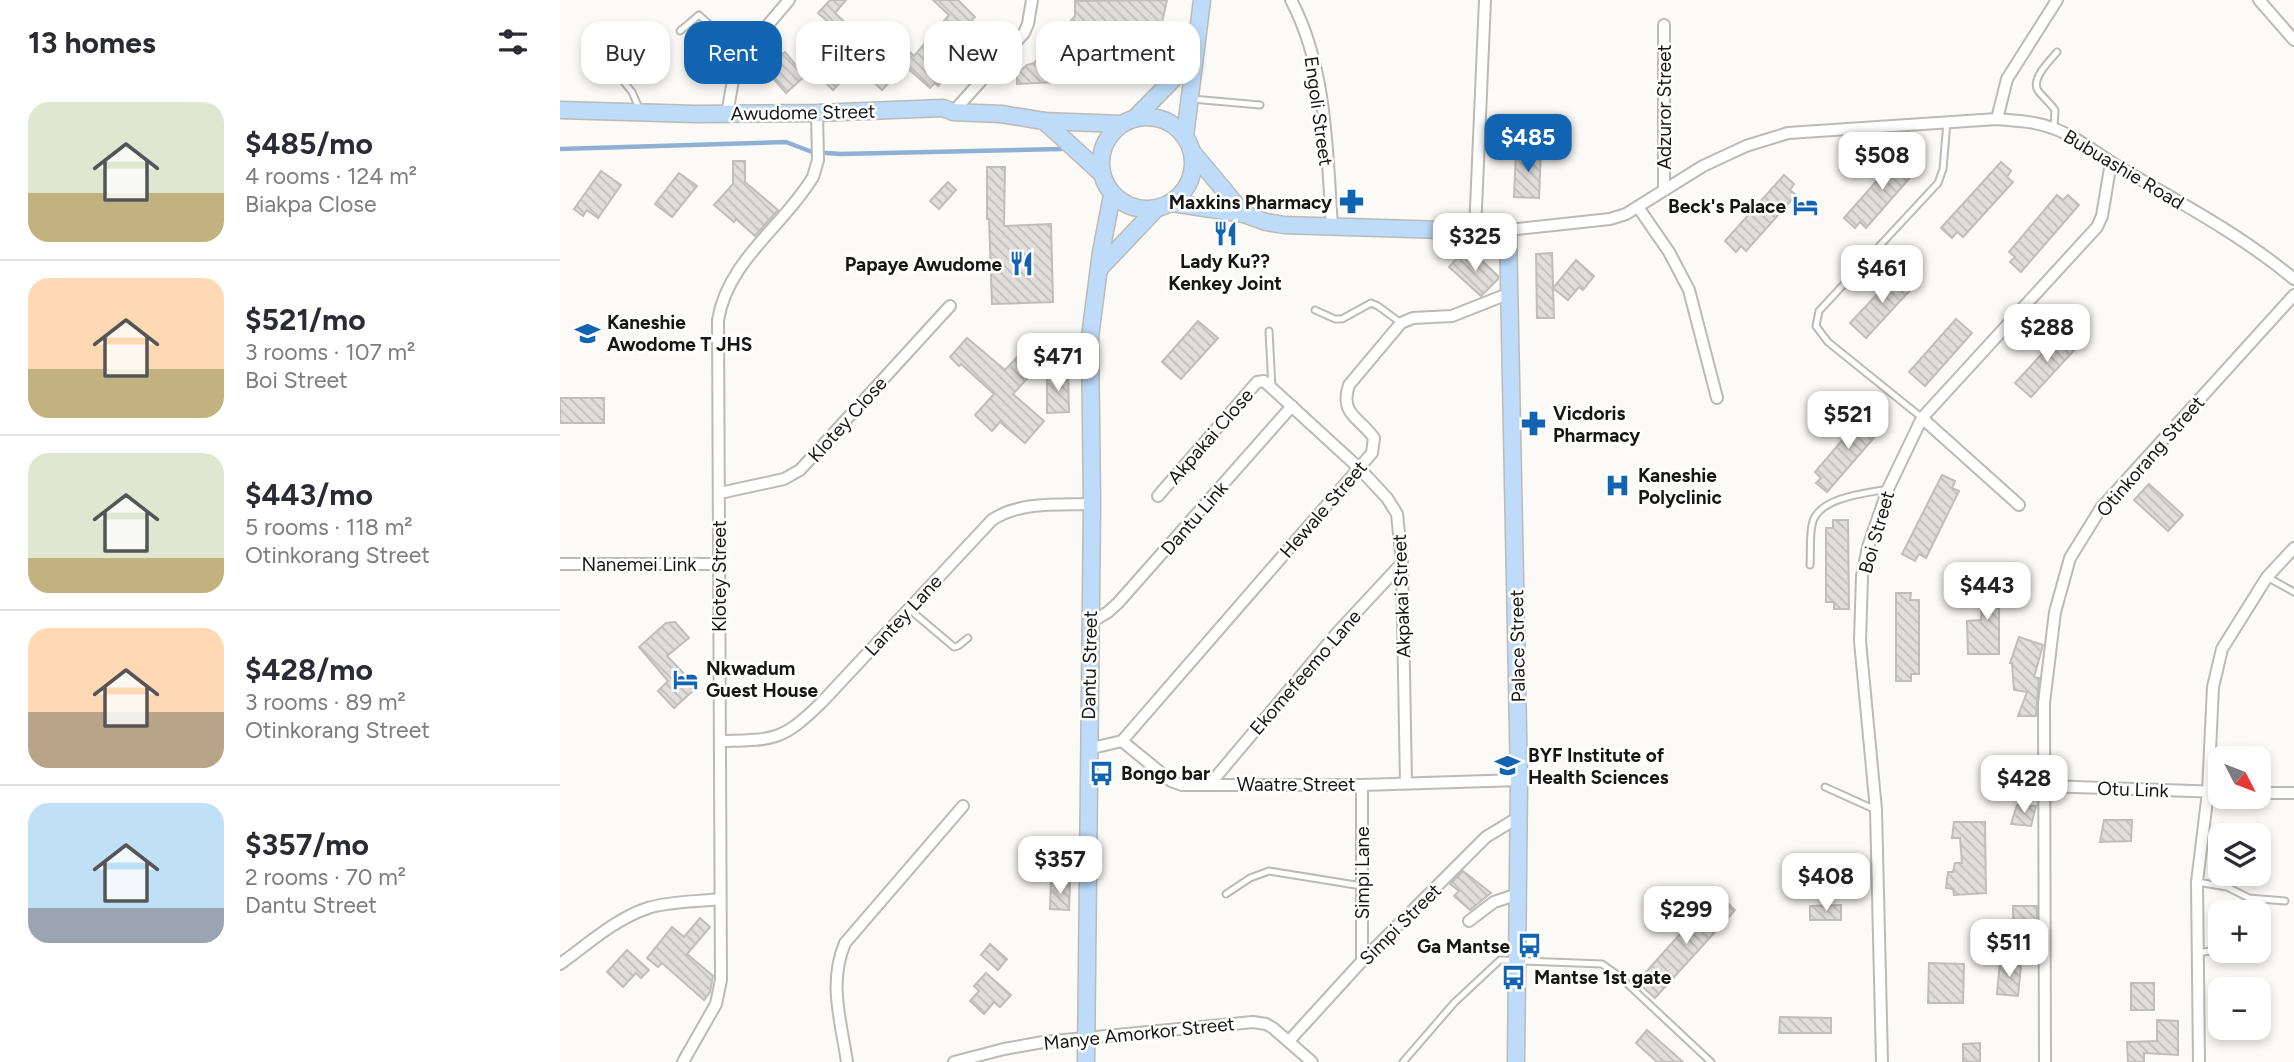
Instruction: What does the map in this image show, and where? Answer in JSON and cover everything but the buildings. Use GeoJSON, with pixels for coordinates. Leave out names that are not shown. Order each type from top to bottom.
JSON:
{"type":"FeatureCollection","features":[{"type":"Feature","properties":{"kind":"street"},"geometry":{"type":"LineString","coordinates":[[771,21],[789,0]]}},
{"type":"Feature","properties":{"kind":"street"},"geometry":{"type":"LineString","coordinates":[[953,112],[1024,33],[1032,0]]}},
{"type":"Feature","properties":{"kind":"street"},"geometry":{"type":"LineString","coordinates":[[1199,21],[1202,0]]}},
{"type":"Feature","properties":{"kind":"street","name":"Engoli Street"},"geometry":{"type":"LineString","coordinates":[[1291,0],[1304,26],[1313,59],[1326,133],[1332,227]]}},
{"type":"Feature","properties":{"kind":"street"},"geometry":{"type":"LineString","coordinates":[[1475,232],[1485,0]]}},
{"type":"Feature","properties":{"kind":"street"},"geometry":{"type":"LineString","coordinates":[[1997,120],[2007,79],[2057,0]]}},
{"type":"Feature","properties":{"kind":"street"},"geometry":{"type":"LineString","coordinates":[[2259,0],[2294,40]]}},
{"type":"Feature","properties":{"kind":"street","name":"Adzuror Street"},"geometry":{"type":"LineString","coordinates":[[1664,25],[1664,189]]}},
{"type":"Feature","properties":{"kind":"street"},"geometry":{"type":"LineString","coordinates":[[727,114],[732,84]]}},
{"type":"Feature","properties":{"kind":"street"},"geometry":{"type":"LineString","coordinates":[[1101,173],[1100,159],[1111,134],[1167,84]]}},
{"type":"Feature","properties":{"kind":"street"},"geometry":{"type":"LineString","coordinates":[[1185,136],[1190,84]]}},
{"type":"Feature","properties":{"kind":"street","name":"Awudome Street"},"geometry":{"type":"LineString","coordinates":[[560,110],[727,114],[943,108],[953,112],[1001,114],[1044,121],[1128,121]]}},
{"type":"Feature","properties":{"kind":"street","name":"Klotey Street"},"geometry":{"type":"LineString","coordinates":[[683,1062],[706,1023],[719,994],[721,980],[717,341],[724,295],[741,265],[808,185],[818,160],[817,113]]}},
{"type":"Feature","properties":{"kind":"street"},"geometry":{"type":"LineString","coordinates":[[1128,121],[1149,117],[1163,119],[1175,125],[1185,136],[1193,153],[1244,214]]}},
{"type":"Feature","properties":{"kind":"street"},"geometry":{"type":"LineString","coordinates":[[1044,121],[1101,173],[1112,195],[1125,205],[1140,209],[1164,206]]}},
{"type":"Feature","properties":{"kind":"street","name":"Bubuashie Road"},"geometry":{"type":"LineString","coordinates":[[1164,206],[1244,214],[1284,225],[1475,232],[1508,230],[1610,219],[1638,207],[1703,166],[1746,146],[1788,133],[1947,122],[2032,122],[2054,128],[2077,139],[2237,236],[2294,279]]}},
{"type":"Feature","properties":{"kind":"street"},"geometry":{"type":"LineString","coordinates":[[1100,268],[1164,206],[1182,194],[1194,167],[1193,153]]}},
{"type":"Feature","properties":{"kind":"street","name":"Boi Street"},"geometry":{"type":"LineString","coordinates":[[1882,1062],[1876,810],[1860,641],[1862,576],[1868,547],[1888,489],[1922,418],[2097,227],[2102,216],[2111,162]]}},
{"type":"Feature","properties":{"kind":"street","name":"Dantu Street"},"geometry":{"type":"LineString","coordinates":[[1086,1062],[1092,504],[1090,337],[1112,195]]}},
{"type":"Feature","properties":{"kind":"street"},"geometry":{"type":"LineString","coordinates":[[1638,207],[1669,252],[1689,290],[1717,398]]}},
{"type":"Feature","properties":{"kind":"street","name":"Palace Street"},"geometry":{"type":"LineString","coordinates":[[1508,230],[1519,780],[1516,1062]]}},
{"type":"Feature","properties":{"kind":"street"},"geometry":{"type":"LineString","coordinates":[[1401,323],[1413,318],[1452,316],[1510,293]]}},
{"type":"Feature","properties":{"kind":"street","name":"Otinkorang Street"},"geometry":{"type":"LineString","coordinates":[[2045,1062],[2044,703],[2055,612],[2070,558],[2101,508],[2294,295]]}},
{"type":"Feature","properties":{"kind":"street","name":"Klotey Close"},"geometry":{"type":"LineString","coordinates":[[720,492],[784,479],[800,470],[950,306]]}},
{"type":"Feature","properties":{"kind":"street","name":"Hewale Street"},"geometry":{"type":"LineString","coordinates":[[1122,741],[1372,453],[1374,438],[1347,408],[1345,397],[1349,385],[1401,323]]}},
{"type":"Feature","properties":{"kind":"street","name":"Akpakai Close"},"geometry":{"type":"LineString","coordinates":[[1158,496],[1257,382],[1268,384]]}},
{"type":"Feature","properties":{"kind":"street","name":"Akpakai Street"},"geometry":{"type":"LineString","coordinates":[[1268,384],[1359,468],[1387,498],[1397,514],[1402,563],[1406,783]]}},
{"type":"Feature","properties":{"kind":"street","name":"Dantu Link"},"geometry":{"type":"LineString","coordinates":[[1090,623],[1118,603],[1292,406]]}},
{"type":"Feature","properties":{"kind":"street"},"geometry":{"type":"LineString","coordinates":[[1922,418],[2019,505]]}},
{"type":"Feature","properties":{"kind":"street","name":"Lantey Lane"},"geometry":{"type":"LineString","coordinates":[[720,741],[767,740],[797,725],[822,702],[992,520],[1002,513],[1036,506],[1092,504]]}},
{"type":"Feature","properties":{"kind":"street"},"geometry":{"type":"LineString","coordinates":[[2210,746],[2213,687],[2222,649],[2267,577],[2294,548]]}},
{"type":"Feature","properties":{"kind":"street","name":"Ekomefeemo Lane"},"geometry":{"type":"LineString","coordinates":[[1210,784],[1336,633],[1402,563]]}},
{"type":"Feature","properties":{"kind":"street","name":"Nanemei Link"},"geometry":{"type":"LineString","coordinates":[[560,564],[718,564]]}},
{"type":"Feature","properties":{"kind":"street"},"geometry":{"type":"LineString","coordinates":[[1088,749],[1122,741]]}},
{"type":"Feature","properties":{"kind":"street","name":"Waatre Street"},"geometry":{"type":"LineString","coordinates":[[1122,741],[1174,783],[1182,785],[1362,785],[1519,780]]}},
{"type":"Feature","properties":{"kind":"street","name":"Simpi Lane"},"geometry":{"type":"LineString","coordinates":[[1362,785],[1362,961]]}},
{"type":"Feature","properties":{"kind":"street","name":"Otu Link"},"geometry":{"type":"LineString","coordinates":[[2046,786],[2208,792]]}},
{"type":"Feature","properties":{"kind":"street"},"geometry":{"type":"LineString","coordinates":[[2199,1062],[2197,882],[2208,792]]}},
{"type":"Feature","properties":{"kind":"street"},"geometry":{"type":"LineString","coordinates":[[2272,793],[2294,793]]}},
{"type":"Feature","properties":{"kind":"street"},"geometry":{"type":"LineString","coordinates":[[847,1062],[835,981],[845,943],[963,806]]}},
{"type":"Feature","properties":{"kind":"street","name":"Simpi Street"},"geometry":{"type":"LineString","coordinates":[[1289,1041],[1362,961],[1486,837],[1519,817]]}},
{"type":"Feature","properties":{"kind":"street"},"geometry":{"type":"LineString","coordinates":[[1469,922],[1494,902],[1518,894]]}},
{"type":"Feature","properties":{"kind":"street"},"geometry":{"type":"LineString","coordinates":[[560,964],[616,922],[634,914],[670,904],[720,899]]}},
{"type":"Feature","properties":{"kind":"street","name":"Manye Amorkor Street"},"geometry":{"type":"LineString","coordinates":[[954,1062],[1042,1042],[1253,1021],[1266,1024],[1312,1062]]}},
{"type":"Feature","properties":{"kind":"lane"},"geometry":{"type":"LineString","coordinates":[[692,21],[699,15],[706,21]]}},
{"type":"Feature","properties":{"kind":"lane"},"geometry":{"type":"LineString","coordinates":[[680,31],[684,28]]}},
{"type":"Feature","properties":{"kind":"lane"},"geometry":{"type":"LineString","coordinates":[[2054,128],[2055,110],[2037,91],[2035,85],[2037,78],[2057,52]]}},
{"type":"Feature","properties":{"kind":"lane"},"geometry":{"type":"LineString","coordinates":[[626,84],[640,111]]}},
{"type":"Feature","properties":{"kind":"lane"},"geometry":{"type":"LineString","coordinates":[[1189,99],[1260,105]]}},
{"type":"Feature","properties":{"kind":"lane"},"geometry":{"type":"LineString","coordinates":[[1922,418],[1828,342],[1816,326],[1818,311],[1938,183],[1944,169],[1947,122]]}},
{"type":"Feature","properties":{"kind":"lane"},"geometry":{"type":"LineString","coordinates":[[1315,310],[1335,319],[1342,319],[1371,303],[1401,323]]}},
{"type":"Feature","properties":{"kind":"lane"},"geometry":{"type":"LineString","coordinates":[[1268,384],[1269,331]]}},
{"type":"Feature","properties":{"kind":"lane"},"geometry":{"type":"LineString","coordinates":[[1810,565],[1813,520],[1821,508],[1842,499],[1888,489]]}},
{"type":"Feature","properties":{"kind":"lane"},"geometry":{"type":"LineString","coordinates":[[2267,577],[2294,592]]}},
{"type":"Feature","properties":{"kind":"lane"},"geometry":{"type":"LineString","coordinates":[[909,609],[954,647],[968,638]]}},
{"type":"Feature","properties":{"kind":"lane"},"geometry":{"type":"LineString","coordinates":[[1825,788],[1876,810]]}},
{"type":"Feature","properties":{"kind":"lane"},"geometry":{"type":"LineString","coordinates":[[1226,894],[1250,877],[1269,871],[1362,886]]}},
{"type":"Feature","properties":{"kind":"lane"},"geometry":{"type":"LineString","coordinates":[[2197,882],[2227,887],[2249,898],[2285,901]]}},
{"type":"Feature","properties":{"kind":"lane"},"geometry":{"type":"LineString","coordinates":[[2198,953],[2208,951]]}},
{"type":"Feature","properties":{"kind":"lane"},"geometry":{"type":"LineString","coordinates":[[1403,1062],[1454,1003],[1500,960],[1602,964],[1619,975],[1711,1062]]}},
{"type":"Feature","properties":{"kind":"waterway"},"geometry":{"type":"LineString","coordinates":[[560,149],[786,142],[812,152],[841,154],[1061,149]]}},
{"type":"Feature","properties":{"kind":"place","name":"Maxkins Pharmacy"},"geometry":{"type":"Point","coordinates":[1352,202]}},
{"type":"Feature","properties":{"kind":"place","name":"Beck's Palace"},"geometry":{"type":"Point","coordinates":[1806,206]}},
{"type":"Feature","properties":{"kind":"place","name":"Lady Ku?? Kenkey Joint"},"geometry":{"type":"Point","coordinates":[1225,233]}},
{"type":"Feature","properties":{"kind":"place","name":"Papaye Awudome"},"geometry":{"type":"Point","coordinates":[1022,264]}},
{"type":"Feature","properties":{"kind":"place","name":"Kaneshie Awodome T JHS"},"geometry":{"type":"Point","coordinates":[587,333]}},
{"type":"Feature","properties":{"kind":"place","name":"Vicdoris Pharmacy"},"geometry":{"type":"Point","coordinates":[1533,424]}},
{"type":"Feature","properties":{"kind":"place","name":"Kaneshie Polyclinic"},"geometry":{"type":"Point","coordinates":[1618,486]}},
{"type":"Feature","properties":{"kind":"place","name":"Nkwadum Guest House"},"geometry":{"type":"Point","coordinates":[686,679]}},
{"type":"Feature","properties":{"kind":"place","name":"BYF Institute of Health Sciences"},"geometry":{"type":"Point","coordinates":[1508,766]}},
{"type":"Feature","properties":{"kind":"place","name":"Bongo bar"},"geometry":{"type":"Point","coordinates":[1101,773]}},
{"type":"Feature","properties":{"kind":"place","name":"Ga Mantse"},"geometry":{"type":"Point","coordinates":[1530,946]}},
{"type":"Feature","properties":{"kind":"place","name":"Mantse 1st gate"},"geometry":{"type":"Point","coordinates":[1514,977]}}]}
